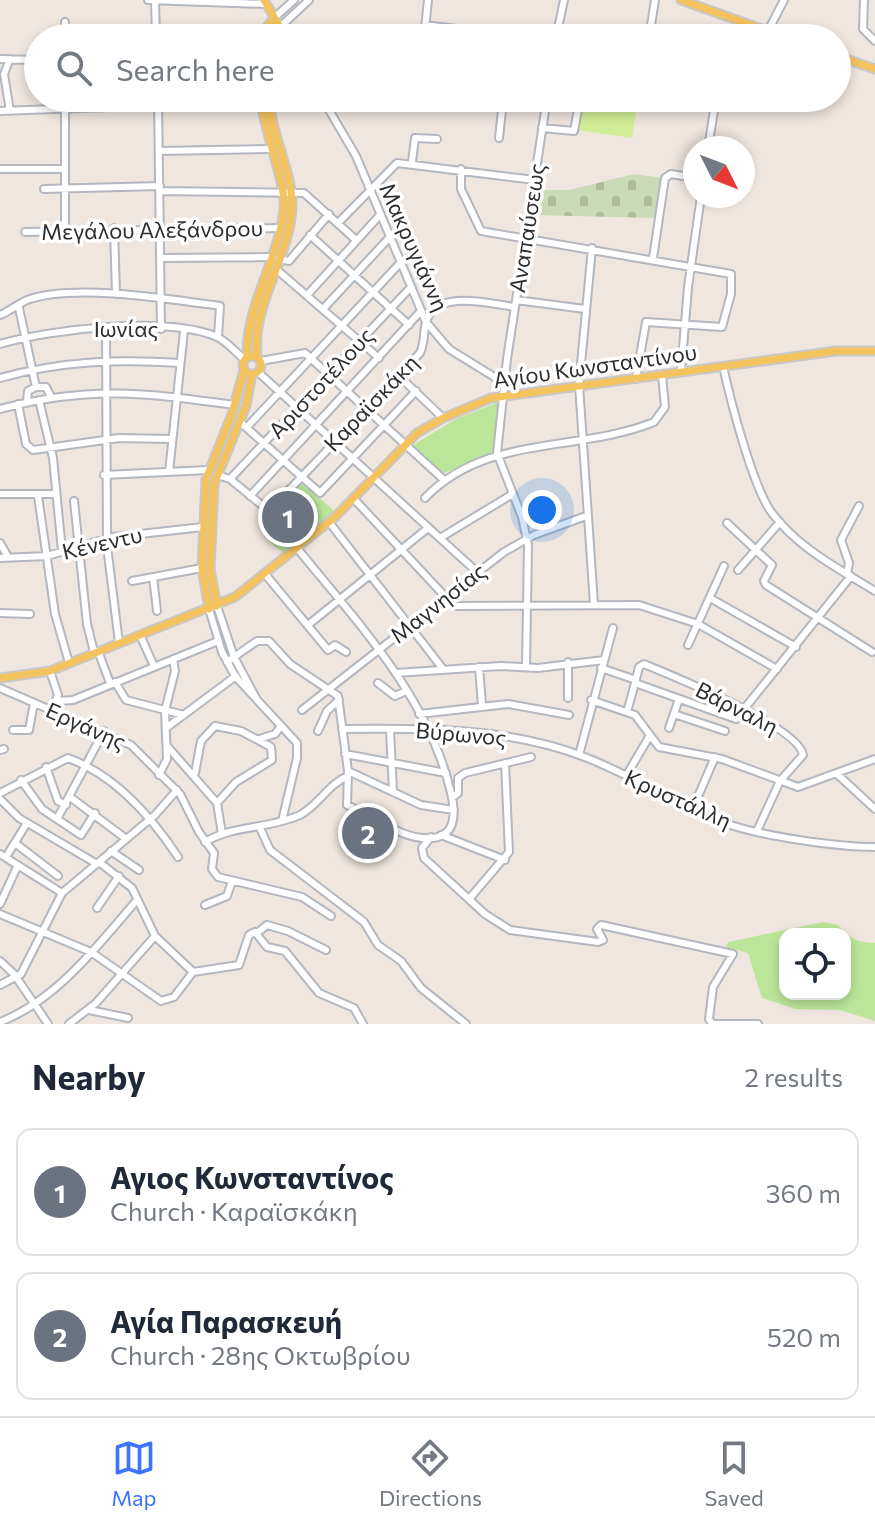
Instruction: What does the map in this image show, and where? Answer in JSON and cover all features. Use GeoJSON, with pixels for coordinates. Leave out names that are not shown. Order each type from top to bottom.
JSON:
{"type":"FeatureCollection","features":[{"type":"Feature","properties":{"kind":"main road"},"geometry":{"type":"LineString","coordinates":[[681,0],[748,24]]}},
{"type":"Feature","properties":{"kind":"main road"},"geometry":{"type":"LineString","coordinates":[[265,2],[278,24]]}},
{"type":"Feature","properties":{"kind":"main road"},"geometry":{"type":"LineString","coordinates":[[269,24],[274,18]]}},
{"type":"Feature","properties":{"kind":"main road"},"geometry":{"type":"LineString","coordinates":[[851,61],[875,69]]}},
{"type":"Feature","properties":{"kind":"main road"},"geometry":{"type":"LineString","coordinates":[[213,607],[202,568],[208,470],[235,405],[244,370],[249,326],[292,208],[269,149],[267,112]]}},
{"type":"Feature","properties":{"kind":"main road"},"geometry":{"type":"LineString","coordinates":[[213,607],[210,569],[217,475],[244,424],[259,359],[259,325],[276,269],[279,228],[285,203],[286,190],[268,112]]}},
{"type":"Feature","properties":{"kind":"main road","name":"Αγίου Κωνσταντίνου"},"geometry":{"type":"LineString","coordinates":[[0,678],[50,671],[235,597],[329,522],[406,444],[443,418],[502,395],[836,351],[875,351]]}},
{"type":"Feature","properties":{"kind":"main road"},"geometry":{"type":"LineString","coordinates":[[246,358],[259,359]]}},
{"type":"Feature","properties":{"kind":"main road"},"geometry":{"type":"LineString","coordinates":[[244,370],[255,373]]}},
{"type":"Feature","properties":{"kind":"street"},"geometry":{"type":"LineString","coordinates":[[148,0],[265,2]]}},
{"type":"Feature","properties":{"kind":"street"},"geometry":{"type":"LineString","coordinates":[[155,0],[156,24]]}},
{"type":"Feature","properties":{"kind":"street"},"geometry":{"type":"LineString","coordinates":[[274,18],[294,0]]}},
{"type":"Feature","properties":{"kind":"street"},"geometry":{"type":"LineString","coordinates":[[283,24],[309,0]]}},
{"type":"Feature","properties":{"kind":"street"},"geometry":{"type":"LineString","coordinates":[[425,24],[428,0]]}},
{"type":"Feature","properties":{"kind":"street"},"geometry":{"type":"LineString","coordinates":[[559,24],[564,0]]}},
{"type":"Feature","properties":{"kind":"street"},"geometry":{"type":"LineString","coordinates":[[651,24],[655,0]]}},
{"type":"Feature","properties":{"kind":"street"},"geometry":{"type":"LineString","coordinates":[[772,24],[784,0]]}},
{"type":"Feature","properties":{"kind":"street"},"geometry":{"type":"LineString","coordinates":[[864,0],[863,29],[875,41]]}},
{"type":"Feature","properties":{"kind":"street"},"geometry":{"type":"LineString","coordinates":[[0,59],[24,60]]}},
{"type":"Feature","properties":{"kind":"street"},"geometry":{"type":"LineString","coordinates":[[10,59],[4,74],[10,111]]}},
{"type":"Feature","properties":{"kind":"street"},"geometry":{"type":"LineString","coordinates":[[0,111],[24,111]]}},
{"type":"Feature","properties":{"kind":"street"},"geometry":{"type":"LineString","coordinates":[[65,112],[65,230]]}},
{"type":"Feature","properties":{"kind":"street"},"geometry":{"type":"LineString","coordinates":[[158,112],[161,329]]}},
{"type":"Feature","properties":{"kind":"street","name":"Μακρυγιάννη"},"geometry":{"type":"LineString","coordinates":[[330,112],[352,149],[426,322],[444,344],[503,382]]}},
{"type":"Feature","properties":{"kind":"street"},"geometry":{"type":"LineString","coordinates":[[499,138],[502,112]]}},
{"type":"Feature","properties":{"kind":"street","name":"Αναπαύσεως"},"geometry":{"type":"LineString","coordinates":[[497,453],[503,382],[544,112]]}},
{"type":"Feature","properties":{"kind":"street"},"geometry":{"type":"LineString","coordinates":[[542,128],[574,131],[577,112]]}},
{"type":"Feature","properties":{"kind":"street"},"geometry":{"type":"LineString","coordinates":[[710,136],[714,112]]}},
{"type":"Feature","properties":{"kind":"street"},"geometry":{"type":"LineString","coordinates":[[412,162],[415,138],[437,139]]}},
{"type":"Feature","properties":{"kind":"street"},"geometry":{"type":"LineString","coordinates":[[159,151],[269,149]]}},
{"type":"Feature","properties":{"kind":"street"},"geometry":{"type":"LineString","coordinates":[[338,223],[394,164],[412,162],[535,180]]}},
{"type":"Feature","properties":{"kind":"street"},"geometry":{"type":"LineString","coordinates":[[0,169],[64,169]]}},
{"type":"Feature","properties":{"kind":"street"},"geometry":{"type":"LineString","coordinates":[[461,169],[460,188],[479,230],[730,272],[733,281],[724,326],[646,322],[636,379]]}},
{"type":"Feature","properties":{"kind":"street"},"geometry":{"type":"LineString","coordinates":[[653,258],[665,178],[671,174],[683,176]]}},
{"type":"Feature","properties":{"kind":"street"},"geometry":{"type":"LineString","coordinates":[[44,189],[160,188],[306,193],[356,240]]}},
{"type":"Feature","properties":{"kind":"street"},"geometry":{"type":"LineString","coordinates":[[681,372],[683,326],[699,208]]}},
{"type":"Feature","properties":{"kind":"street"},"geometry":{"type":"LineString","coordinates":[[160,258],[275,258],[289,261],[329,214]]}},
{"type":"Feature","properties":{"kind":"street"},"geometry":{"type":"LineString","coordinates":[[309,293],[379,216]]}},
{"type":"Feature","properties":{"kind":"street"},"geometry":{"type":"LineString","coordinates":[[114,228],[116,294]]}},
{"type":"Feature","properties":{"kind":"street","name":"Μεγάλου Αλεξάνδρου"},"geometry":{"type":"LineString","coordinates":[[25,232],[114,228],[279,228]]}},
{"type":"Feature","properties":{"kind":"street"},"geometry":{"type":"LineString","coordinates":[[310,235],[409,325]]}},
{"type":"Feature","properties":{"kind":"street"},"geometry":{"type":"LineString","coordinates":[[324,308],[388,239]]}},
{"type":"Feature","properties":{"kind":"street"},"geometry":{"type":"LineString","coordinates":[[592,248],[579,385],[594,604]]}},
{"type":"Feature","properties":{"kind":"street"},"geometry":{"type":"LineString","coordinates":[[402,261],[311,359],[244,424],[320,493],[416,391]]}},
{"type":"Feature","properties":{"kind":"street"},"geometry":{"type":"LineString","coordinates":[[276,269],[309,293],[379,358]]}},
{"type":"Feature","properties":{"kind":"street","name":"Αριστοτέλους"},"geometry":{"type":"LineString","coordinates":[[230,479],[411,287]]}},
{"type":"Feature","properties":{"kind":"street"},"geometry":{"type":"LineString","coordinates":[[0,315],[19,308],[24,301],[38,298],[116,294],[220,306],[218,337],[246,358]]}},
{"type":"Feature","properties":{"kind":"street"},"geometry":{"type":"LineString","coordinates":[[426,322],[437,309],[454,301],[585,309]]}},
{"type":"Feature","properties":{"kind":"street"},"geometry":{"type":"LineString","coordinates":[[19,308],[36,387]]}},
{"type":"Feature","properties":{"kind":"street"},"geometry":{"type":"LineString","coordinates":[[217,475],[230,479],[250,496],[420,312]]}},
{"type":"Feature","properties":{"kind":"street","name":"Καραϊσκάκη"},"geometry":{"type":"LineString","coordinates":[[250,496],[266,511],[302,476],[421,351],[426,322]]}},
{"type":"Feature","properties":{"kind":"street"},"geometry":{"type":"LineString","coordinates":[[106,327],[107,440],[104,475],[107,538],[119,643]]}},
{"type":"Feature","properties":{"kind":"street","name":"Ιωνίας"},"geometry":{"type":"LineString","coordinates":[[0,344],[24,337],[106,327],[184,331],[218,337]]}},
{"type":"Feature","properties":{"kind":"street"},"geometry":{"type":"LineString","coordinates":[[169,472],[174,395],[184,331]]}},
{"type":"Feature","properties":{"kind":"street"},"geometry":{"type":"LineString","coordinates":[[259,359],[303,353],[443,479]]}},
{"type":"Feature","properties":{"kind":"street"},"geometry":{"type":"LineString","coordinates":[[0,378],[32,369],[106,359],[179,363]]}},
{"type":"Feature","properties":{"kind":"street"},"geometry":{"type":"LineString","coordinates":[[723,366],[760,491],[780,522],[806,547],[875,591]]}},
{"type":"Feature","properties":{"kind":"street"},"geometry":{"type":"LineString","coordinates":[[255,373],[477,572]]}},
{"type":"Feature","properties":{"kind":"street"},"geometry":{"type":"LineString","coordinates":[[398,375],[443,418]]}},
{"type":"Feature","properties":{"kind":"street"},"geometry":{"type":"LineString","coordinates":[[425,498],[443,479],[497,453],[643,426],[658,419],[665,406],[662,375]]}},
{"type":"Feature","properties":{"kind":"street"},"geometry":{"type":"LineString","coordinates":[[27,402],[28,391],[36,387],[47,388],[51,397]]}},
{"type":"Feature","properties":{"kind":"street"},"geometry":{"type":"LineString","coordinates":[[0,409],[51,397],[106,392],[174,395],[235,405]]}},
{"type":"Feature","properties":{"kind":"street"},"geometry":{"type":"LineString","coordinates":[[39,400],[51,448],[62,551]]}},
{"type":"Feature","properties":{"kind":"street"},"geometry":{"type":"LineString","coordinates":[[18,404],[26,444],[33,450],[107,440],[170,439]]}},
{"type":"Feature","properties":{"kind":"street"},"geometry":{"type":"LineString","coordinates":[[497,453],[522,517],[526,539],[526,667]]}},
{"type":"Feature","properties":{"kind":"street"},"geometry":{"type":"LineString","coordinates":[[104,475],[208,470]]}},
{"type":"Feature","properties":{"kind":"street"},"geometry":{"type":"LineString","coordinates":[[0,494],[56,494]]}},
{"type":"Feature","properties":{"kind":"street"},"geometry":{"type":"LineString","coordinates":[[440,538],[511,495]]}},
{"type":"Feature","properties":{"kind":"street"},"geometry":{"type":"LineString","coordinates":[[38,496],[55,614],[69,663]]}},
{"type":"Feature","properties":{"kind":"street"},"geometry":{"type":"LineString","coordinates":[[354,499],[443,598],[457,606],[639,605],[698,624],[777,669]]}},
{"type":"Feature","properties":{"kind":"street"},"geometry":{"type":"LineString","coordinates":[[74,501],[87,624],[96,651],[112,682],[126,700],[184,715]]}},
{"type":"Feature","properties":{"kind":"street"},"geometry":{"type":"LineString","coordinates":[[396,673],[568,662],[602,664],[635,681],[733,719],[819,620],[849,575],[849,563],[841,540],[859,506]]}},
{"type":"Feature","properties":{"kind":"street","name":"Μαγνησίας"},"geometry":{"type":"LineString","coordinates":[[302,710],[477,572],[526,539],[586,516]]}},
{"type":"Feature","properties":{"kind":"street"},"geometry":{"type":"LineString","coordinates":[[329,522],[443,669]]}},
{"type":"Feature","properties":{"kind":"street"},"geometry":{"type":"LineString","coordinates":[[738,570],[780,522]]}},
{"type":"Feature","properties":{"kind":"street"},"geometry":{"type":"LineString","coordinates":[[727,523],[754,552],[772,565],[764,581],[766,585],[872,652]]}},
{"type":"Feature","properties":{"kind":"street","name":"Κένεντυ"},"geometry":{"type":"LineString","coordinates":[[4,558],[47,556],[107,538],[203,527]]}},
{"type":"Feature","properties":{"kind":"street"},"geometry":{"type":"LineString","coordinates":[[308,625],[428,528]]}},
{"type":"Feature","properties":{"kind":"street"},"geometry":{"type":"LineString","coordinates":[[0,543],[4,558]]}},
{"type":"Feature","properties":{"kind":"street"},"geometry":{"type":"LineString","coordinates":[[297,548],[396,673],[428,728],[446,773],[454,810],[451,825],[441,835]]}},
{"type":"Feature","properties":{"kind":"street"},"geometry":{"type":"LineString","coordinates":[[688,645],[724,566]]}},
{"type":"Feature","properties":{"kind":"street"},"geometry":{"type":"LineString","coordinates":[[132,581],[202,568]]}},
{"type":"Feature","properties":{"kind":"street"},"geometry":{"type":"LineString","coordinates":[[265,574],[328,650],[335,645],[346,652]]}},
{"type":"Feature","properties":{"kind":"street"},"geometry":{"type":"LineString","coordinates":[[153,577],[157,611]]}},
{"type":"Feature","properties":{"kind":"street"},"geometry":{"type":"LineString","coordinates":[[710,598],[796,647]]}},
{"type":"Feature","properties":{"kind":"street"},"geometry":{"type":"LineString","coordinates":[[213,607],[218,641],[227,662],[257,700],[294,737],[298,749],[282,821]]}},
{"type":"Feature","properties":{"kind":"street"},"geometry":{"type":"LineString","coordinates":[[213,607],[238,674]]}},
{"type":"Feature","properties":{"kind":"street"},"geometry":{"type":"LineString","coordinates":[[0,613],[30,614]]}},
{"type":"Feature","properties":{"kind":"street"},"geometry":{"type":"LineString","coordinates":[[579,755],[591,700],[613,628]]}},
{"type":"Feature","properties":{"kind":"street"},"geometry":{"type":"LineString","coordinates":[[140,635],[154,666]]}},
{"type":"Feature","properties":{"kind":"street"},"geometry":{"type":"LineString","coordinates":[[227,662],[266,639],[290,664],[332,689],[339,700],[348,774],[346,803],[396,829],[431,837],[441,835],[505,860]]}},
{"type":"Feature","properties":{"kind":"street"},"geometry":{"type":"LineString","coordinates":[[57,701],[73,700],[218,641]]}},
{"type":"Feature","properties":{"kind":"street"},"geometry":{"type":"LineString","coordinates":[[159,775],[167,763],[165,711],[175,671],[173,659]]}},
{"type":"Feature","properties":{"kind":"street"},"geometry":{"type":"LineString","coordinates":[[568,662],[568,698]]}},
{"type":"Feature","properties":{"kind":"street","name":"Βάρναλη"},"geometry":{"type":"LineString","coordinates":[[635,681],[644,664],[743,709],[791,735],[802,749],[800,759],[780,781],[757,831]]}},
{"type":"Feature","properties":{"kind":"street"},"geometry":{"type":"LineString","coordinates":[[479,667],[482,705]]}},
{"type":"Feature","properties":{"kind":"street"},"geometry":{"type":"LineString","coordinates":[[50,671],[57,701],[52,711]]}},
{"type":"Feature","properties":{"kind":"street"},"geometry":{"type":"LineString","coordinates":[[166,728],[238,674]]}},
{"type":"Feature","properties":{"kind":"street"},"geometry":{"type":"LineString","coordinates":[[11,677],[11,690]]}},
{"type":"Feature","properties":{"kind":"street"},"geometry":{"type":"LineString","coordinates":[[627,712],[635,681]]}},
{"type":"Feature","properties":{"kind":"street"},"geometry":{"type":"LineString","coordinates":[[378,683],[395,696],[406,691]]}},
{"type":"Feature","properties":{"kind":"street","name":"Εργάνης"},"geometry":{"type":"LineString","coordinates":[[0,688],[11,690],[131,745],[177,790],[214,853],[214,874],[232,881]]}},
{"type":"Feature","properties":{"kind":"street"},"geometry":{"type":"LineString","coordinates":[[669,728],[679,699]]}},
{"type":"Feature","properties":{"kind":"street"},"geometry":{"type":"LineString","coordinates":[[318,731],[327,711],[339,700]]}},
{"type":"Feature","properties":{"kind":"street"},"geometry":{"type":"LineString","coordinates":[[591,700],[637,716],[649,737],[662,748],[715,757],[799,787],[875,759]]}},
{"type":"Feature","properties":{"kind":"street"},"geometry":{"type":"LineString","coordinates":[[13,730],[29,730],[34,703]]}},
{"type":"Feature","properties":{"kind":"street"},"geometry":{"type":"LineString","coordinates":[[419,714],[482,705],[517,705],[569,715]]}},
{"type":"Feature","properties":{"kind":"street"},"geometry":{"type":"LineString","coordinates":[[674,714],[725,731]]}},
{"type":"Feature","properties":{"kind":"street"},"geometry":{"type":"LineString","coordinates":[[195,773],[201,741],[215,726],[226,726],[271,747],[273,759],[236,782],[217,803]]}},
{"type":"Feature","properties":{"kind":"street"},"geometry":{"type":"LineString","coordinates":[[259,739],[275,734],[281,726]]}},
{"type":"Feature","properties":{"kind":"street","name":"Βύρωνος"},"geometry":{"type":"LineString","coordinates":[[342,729],[428,728],[512,738],[579,755]]}},
{"type":"Feature","properties":{"kind":"street"},"geometry":{"type":"LineString","coordinates":[[390,729],[393,792]]}},
{"type":"Feature","properties":{"kind":"street"},"geometry":{"type":"LineString","coordinates":[[57,819],[104,731]]}},
{"type":"Feature","properties":{"kind":"street"},"geometry":{"type":"LineString","coordinates":[[626,776],[637,752],[649,737]]}},
{"type":"Feature","properties":{"kind":"street"},"geometry":{"type":"LineString","coordinates":[[167,746],[195,773],[217,803],[222,834]]}},
{"type":"Feature","properties":{"kind":"street"},"geometry":{"type":"LineString","coordinates":[[345,754],[446,773]]}},
{"type":"Feature","properties":{"kind":"street","name":"Κρυστάλλη"},"geometry":{"type":"LineString","coordinates":[[579,755],[726,824],[875,847]]}},
{"type":"Feature","properties":{"kind":"street"},"geometry":{"type":"LineString","coordinates":[[178,857],[152,817],[87,765],[65,757],[21,780],[0,796],[27,823],[119,876],[132,888],[155,936],[193,972]]}},
{"type":"Feature","properties":{"kind":"street"},"geometry":{"type":"LineString","coordinates":[[452,798],[458,793],[461,775],[531,757]]}},
{"type":"Feature","properties":{"kind":"street"},"geometry":{"type":"LineString","coordinates":[[693,808],[715,757]]}},
{"type":"Feature","properties":{"kind":"street"},"geometry":{"type":"LineString","coordinates":[[470,898],[505,860],[509,850],[505,763]]}},
{"type":"Feature","properties":{"kind":"street"},"geometry":{"type":"LineString","coordinates":[[46,767],[58,801],[66,805]]}},
{"type":"Feature","properties":{"kind":"street"},"geometry":{"type":"LineString","coordinates":[[205,842],[222,834],[260,828],[305,812],[348,774]]}},
{"type":"Feature","properties":{"kind":"street"},"geometry":{"type":"LineString","coordinates":[[348,774],[432,809],[454,810]]}},
{"type":"Feature","properties":{"kind":"street"},"geometry":{"type":"LineString","coordinates":[[837,774],[875,809]]}},
{"type":"Feature","properties":{"kind":"street"},"geometry":{"type":"LineString","coordinates":[[21,780],[42,809],[81,835],[95,813]]}},
{"type":"Feature","properties":{"kind":"street"},"geometry":{"type":"LineString","coordinates":[[0,985],[17,978],[62,893],[152,817],[177,790]]}},
{"type":"Feature","properties":{"kind":"street"},"geometry":{"type":"LineString","coordinates":[[70,797],[125,838]]}},
{"type":"Feature","properties":{"kind":"street"},"geometry":{"type":"LineString","coordinates":[[42,809],[58,801]]}},
{"type":"Feature","properties":{"kind":"street"},"geometry":{"type":"LineString","coordinates":[[27,823],[3,856],[62,893]]}},
{"type":"Feature","properties":{"kind":"street"},"geometry":{"type":"LineString","coordinates":[[260,828],[270,850],[364,922],[379,946],[401,961],[421,988],[466,1024]]}},
{"type":"Feature","properties":{"kind":"street"},"geometry":{"type":"LineString","coordinates":[[431,837],[422,848],[424,858],[492,919],[517,933],[601,942],[604,939],[597,927],[601,925],[733,954],[713,987],[709,1019],[712,1024],[758,1024]]}},
{"type":"Feature","properties":{"kind":"street"},"geometry":{"type":"LineString","coordinates":[[15,843],[58,876]]}},
{"type":"Feature","properties":{"kind":"street"},"geometry":{"type":"LineString","coordinates":[[111,851],[139,870]]}},
{"type":"Feature","properties":{"kind":"street"},"geometry":{"type":"LineString","coordinates":[[0,904],[18,865]]}},
{"type":"Feature","properties":{"kind":"street"},"geometry":{"type":"LineString","coordinates":[[97,908],[119,876]]}},
{"type":"Feature","properties":{"kind":"street"},"geometry":{"type":"LineString","coordinates":[[205,905],[227,896],[232,881],[302,897],[331,916]]}},
{"type":"Feature","properties":{"kind":"street"},"geometry":{"type":"LineString","coordinates":[[0,1022],[34,1007],[91,952],[137,900]]}},
{"type":"Feature","properties":{"kind":"street"},"geometry":{"type":"LineString","coordinates":[[0,914],[91,952],[157,999],[166,1001],[178,992],[193,972],[239,966],[249,935],[267,925],[292,932],[326,950]]}},
{"type":"Feature","properties":{"kind":"street"},"geometry":{"type":"LineString","coordinates":[[257,933],[267,947],[287,953],[302,976],[324,996],[354,1008],[363,1024]]}},
{"type":"Feature","properties":{"kind":"street"},"geometry":{"type":"LineString","coordinates":[[69,1024],[89,1010],[155,936]]}},
{"type":"Feature","properties":{"kind":"street"},"geometry":{"type":"LineString","coordinates":[[0,961],[17,978],[48,1024]]}},
{"type":"Feature","properties":{"kind":"street"},"geometry":{"type":"LineString","coordinates":[[89,1010],[128,1018]]}},
{"type":"Feature","properties":{"kind":"green space"},"geometry":{"type":"Polygon","coordinates":[[[581,112],[636,112],[632,138],[578,130],[581,112]]]}},
{"type":"Feature","properties":{"kind":"green space"},"geometry":{"type":"Polygon","coordinates":[[[634,174],[662,178],[655,218],[534,215],[538,190],[570,190],[634,174]]]}},
{"type":"Feature","properties":{"kind":"green space"},"geometry":{"type":"Polygon","coordinates":[[[501,401],[495,451],[444,473],[413,445],[456,419],[501,401]]]}},
{"type":"Feature","properties":{"kind":"green space"},"geometry":{"type":"Polygon","coordinates":[[[303,483],[334,511],[286,554],[266,536],[266,527],[276,509],[303,483]]]}},
{"type":"Feature","properties":{"kind":"green space"},"geometry":{"type":"Polygon","coordinates":[[[823,922],[841,928],[794,928],[823,922]]]}},
{"type":"Feature","properties":{"kind":"green space"},"geometry":{"type":"Polygon","coordinates":[[[779,931],[779,1000],[851,1000],[851,937],[875,943],[875,1021],[840,1010],[796,1009],[762,998],[748,953],[726,947],[728,942],[779,931]]]}},
{"type":"Feature","properties":{"kind":"place","name":"Αγιος Κωνσταντίνος"},"geometry":{"type":"Point","coordinates":[288,517]}},
{"type":"Feature","properties":{"kind":"place","name":"Αγία Παρασκευή"},"geometry":{"type":"Point","coordinates":[368,833]}}]}
